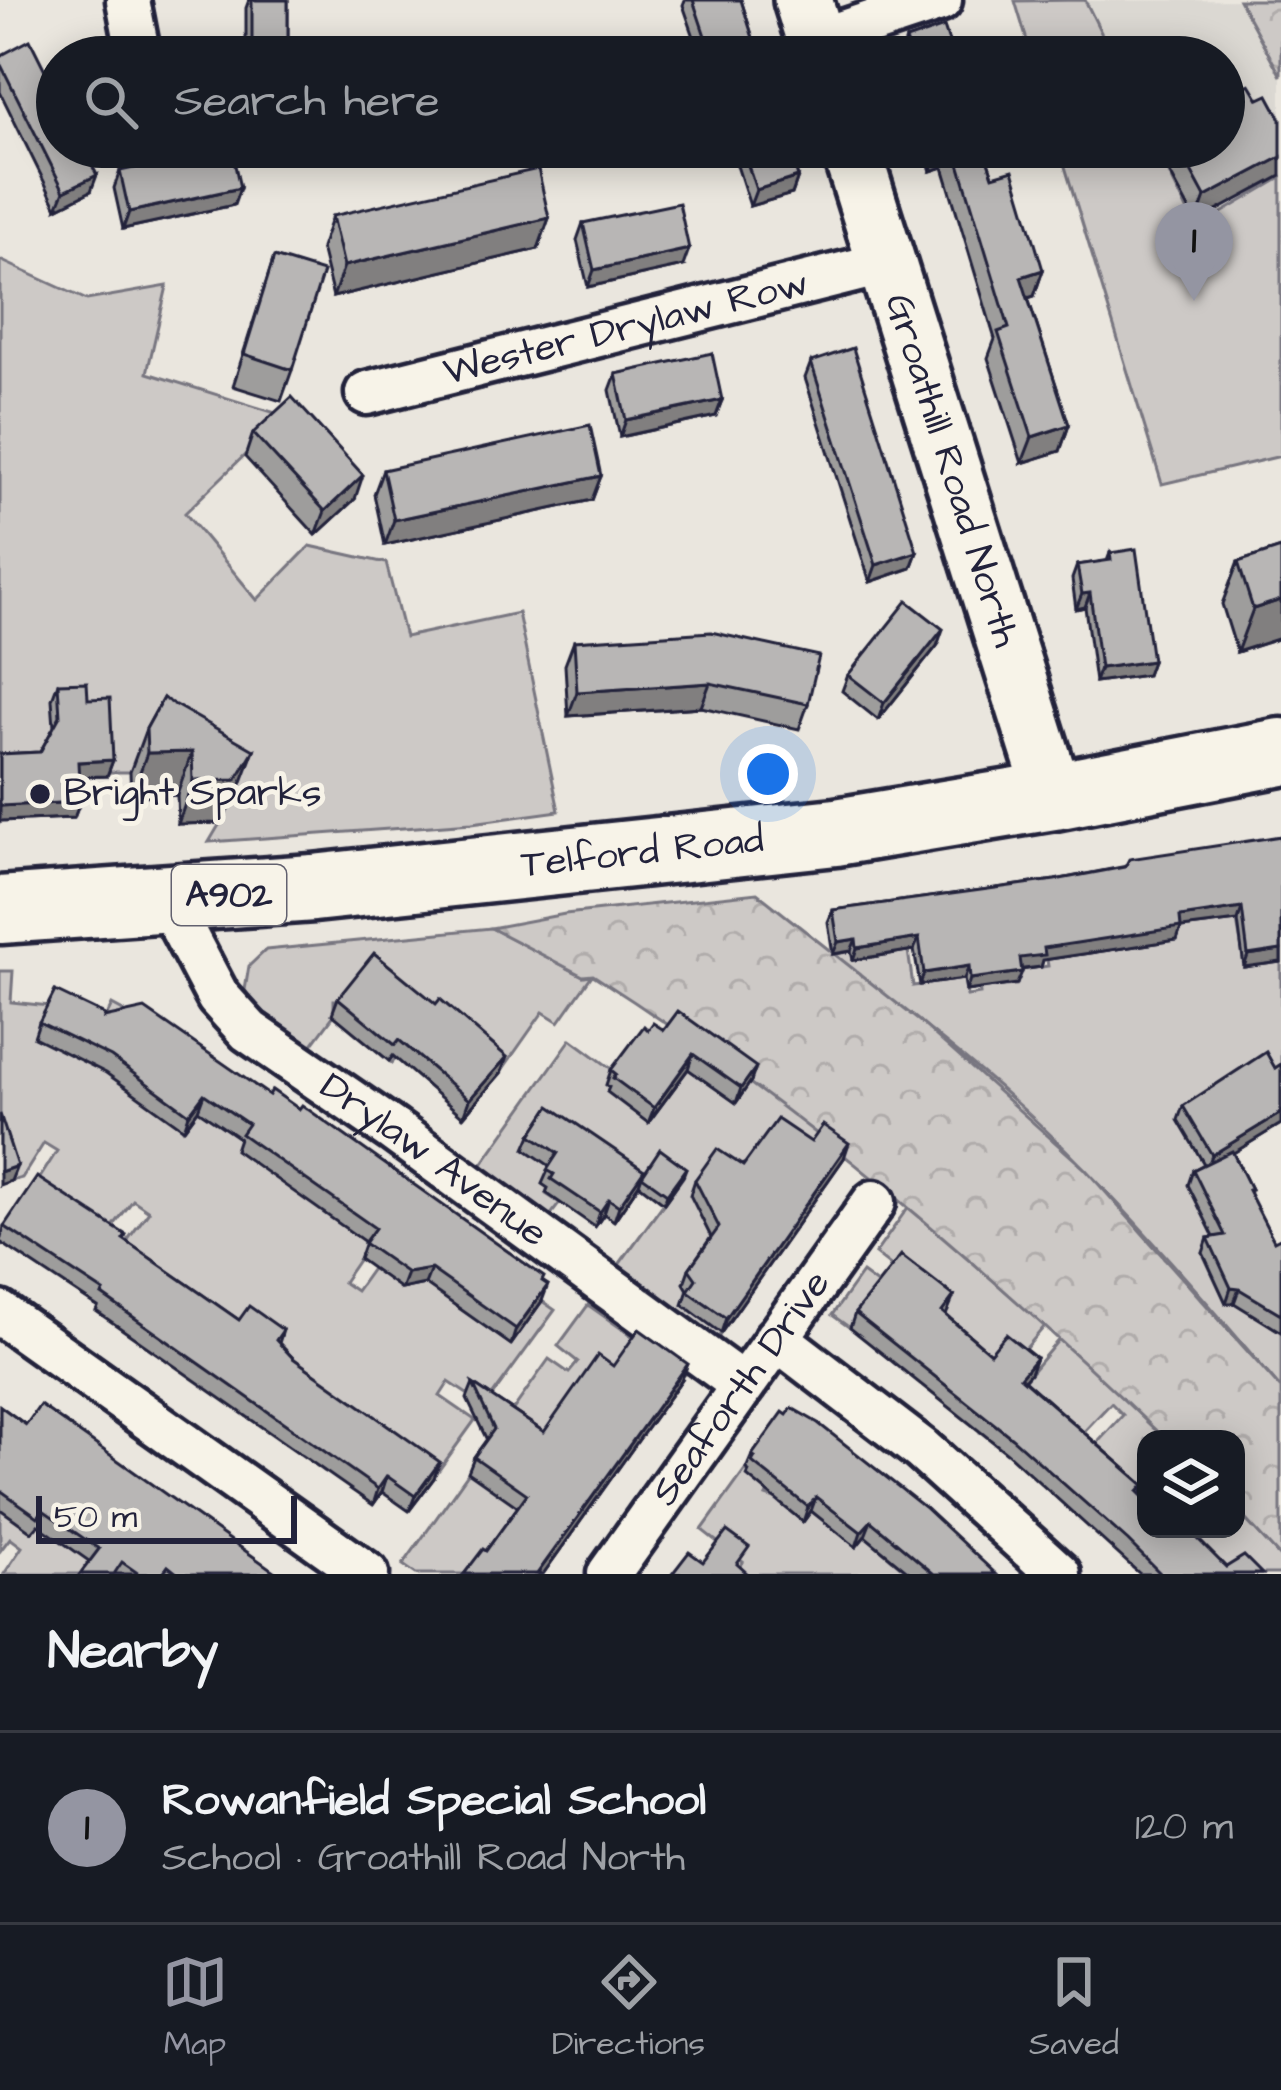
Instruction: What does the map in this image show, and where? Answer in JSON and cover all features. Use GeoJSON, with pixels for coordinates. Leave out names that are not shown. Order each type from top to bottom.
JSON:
{"type":"FeatureCollection","features":[{"type":"Feature","properties":{"kind":"main road","name":"Telford Road"},"geometry":{"type":"LineString","coordinates":[[0,910],[458,873],[836,832],[1281,752]]}},
{"type":"Feature","properties":{"kind":"street"},"geometry":{"type":"LineString","coordinates":[[128,0],[135,36]]}},
{"type":"Feature","properties":{"kind":"street"},"geometry":{"type":"LineString","coordinates":[[813,32],[940,0]]}},
{"type":"Feature","properties":{"kind":"street","name":"Groathill Road North"},"geometry":{"type":"LineString","coordinates":[[857,168],[1054,796]]}},
{"type":"Feature","properties":{"kind":"street","name":"Wester Drylaw Row"},"geometry":{"type":"LineString","coordinates":[[367,393],[886,263]]}},
{"type":"Feature","properties":{"kind":"street","name":"Drylaw Avenue"},"geometry":{"type":"LineString","coordinates":[[167,900],[218,997],[249,1031],[743,1385]]}},
{"type":"Feature","properties":{"kind":"street","name":"Seaforth Drive"},"geometry":{"type":"LineString","coordinates":[[609,1574],[874,1202]]}},
{"type":"Feature","properties":{"kind":"street"},"geometry":{"type":"LineString","coordinates":[[0,1313],[367,1574]]}},
{"type":"Feature","properties":{"kind":"street"},"geometry":{"type":"LineString","coordinates":[[776,1338],[921,1449],[1059,1574]]}},
{"type":"Feature","properties":{"kind":"shaded area"},"geometry":{"type":"Polygon","coordinates":[[[1281,0],[1281,456],[1162,484],[1065,168],[1245,168],[1245,36],[1026,36],[1015,1],[1281,0]]]}},
{"type":"Feature","properties":{"kind":"green space"},"geometry":{"type":"Polygon","coordinates":[[[1085,0],[1103,36],[1026,36],[1015,1],[1085,0]]]}},
{"type":"Feature","properties":{"kind":"green space"},"geometry":{"type":"Polygon","coordinates":[[[1239,0],[1281,0],[1281,76],[1239,0]]]}},
{"type":"Feature","properties":{"kind":"green space"},"geometry":{"type":"Polygon","coordinates":[[[1065,168],[1166,168],[1196,228],[1281,178],[1281,456],[1162,484],[1065,168]]]}},
{"type":"Feature","properties":{"kind":"green space"},"geometry":{"type":"Polygon","coordinates":[[[0,260],[87,300],[167,286],[147,373],[285,416],[185,513],[257,600],[310,546],[386,563],[405,637],[518,613],[559,811],[472,823],[209,842],[238,793],[130,772],[107,772],[68,718],[0,821],[0,260]]]}},
{"type":"Feature","properties":{"kind":"green space"},"geometry":{"type":"Polygon","coordinates":[[[757,893],[918,1020],[1085,1169],[1281,1389],[1281,1558],[1245,1519],[1245,1430],[1155,1430],[961,1252],[818,1135],[593,975],[583,976],[491,928],[565,914],[757,893]]]}},
{"type":"Feature","properties":{"kind":"green space"},"geometry":{"type":"Polygon","coordinates":[[[1170,895],[1237,921],[1245,967],[1260,964],[1281,902],[1281,1075],[1204,1134],[1221,1249],[1203,1254],[1226,1303],[1250,1303],[1276,1329],[1281,1322],[1281,1389],[1056,1140],[963,1057],[832,955],[851,951],[854,960],[896,953],[902,908],[913,986],[964,979],[967,996],[980,994],[978,976],[995,987],[1016,985],[1015,971],[1048,966],[1041,922],[1170,895]]]}},
{"type":"Feature","properties":{"kind":"green space"},"geometry":{"type":"Polygon","coordinates":[[[491,928],[583,976],[592,975],[559,1022],[543,1012],[500,1073],[434,1016],[392,1063],[389,1061],[406,1041],[344,1000],[334,1000],[334,1015],[311,1046],[253,1004],[245,990],[249,966],[266,950],[491,928]]]}},
{"type":"Feature","properties":{"kind":"green space"},"geometry":{"type":"Polygon","coordinates":[[[0,971],[13,971],[11,1002],[49,1006],[85,1061],[112,1005],[123,1011],[116,1028],[183,1129],[205,1100],[263,1111],[236,1150],[369,1244],[343,1282],[356,1291],[414,1210],[392,1282],[401,1289],[415,1277],[510,1344],[542,1301],[555,1310],[485,1406],[449,1382],[440,1396],[475,1420],[439,1470],[421,1458],[339,1449],[324,1471],[312,1462],[262,1394],[246,1416],[99,1279],[149,1211],[133,1200],[103,1240],[31,1192],[57,1151],[44,1143],[22,1178],[11,1181],[0,1146],[0,971]]]}},
{"type":"Feature","properties":{"kind":"green space"},"geometry":{"type":"Polygon","coordinates":[[[571,1039],[616,1072],[649,1122],[688,1069],[735,1102],[751,1081],[821,1135],[717,1237],[687,1291],[721,1333],[718,1338],[618,1266],[683,1177],[657,1159],[627,1201],[553,1168],[546,1194],[560,1203],[550,1216],[480,1167],[571,1039]]]}},
{"type":"Feature","properties":{"kind":"green space"},"geometry":{"type":"Polygon","coordinates":[[[909,1206],[1045,1326],[1015,1361],[908,1373],[948,1311],[875,1254],[909,1206]]]}},
{"type":"Feature","properties":{"kind":"green space"},"geometry":{"type":"Polygon","coordinates":[[[862,1273],[881,1287],[850,1328],[832,1315],[862,1273]]]}},
{"type":"Feature","properties":{"kind":"green space"},"geometry":{"type":"Polygon","coordinates":[[[588,1305],[686,1374],[568,1444],[470,1574],[416,1574],[403,1565],[549,1359],[569,1373],[578,1362],[558,1346],[588,1305]]]}},
{"type":"Feature","properties":{"kind":"green space"},"geometry":{"type":"Polygon","coordinates":[[[1060,1338],[1156,1430],[1137,1430],[1137,1538],[1121,1555],[1103,1538],[1088,1453],[1123,1415],[1111,1403],[1074,1442],[981,1432],[1060,1338]]]}},
{"type":"Feature","properties":{"kind":"green space"},"geometry":{"type":"Polygon","coordinates":[[[746,1469],[768,1492],[766,1496],[778,1500],[803,1522],[821,1497],[856,1547],[865,1536],[910,1574],[735,1574],[743,1562],[702,1530],[746,1469]]]}},
{"type":"Feature","properties":{"kind":"green space"},"geometry":{"type":"Polygon","coordinates":[[[19,1479],[51,1527],[75,1551],[128,1574],[4,1574],[22,1547],[10,1538],[0,1551],[0,1506],[19,1479]]]}},
{"type":"Feature","properties":{"kind":"green space"},"geometry":{"type":"Polygon","coordinates":[[[1245,1519],[1281,1558],[1281,1574],[1141,1574],[1133,1568],[1163,1538],[1245,1538],[1245,1519]]]}},
{"type":"Feature","properties":{"kind":"building"},"geometry":{"type":"Polygon","coordinates":[[[252,0],[288,0],[288,36],[252,36],[252,0]]]}},
{"type":"Feature","properties":{"kind":"building"},"geometry":{"type":"Polygon","coordinates":[[[693,0],[741,0],[752,36],[705,36],[693,0]]]}},
{"type":"Feature","properties":{"kind":"building"},"geometry":{"type":"Polygon","coordinates":[[[944,27],[947,36],[918,36],[944,27]]]}},
{"type":"Feature","properties":{"kind":"building"},"geometry":{"type":"Polygon","coordinates":[[[30,40],[36,52],[36,135],[0,63],[0,56],[30,40]]]}},
{"type":"Feature","properties":{"kind":"building"},"geometry":{"type":"Polygon","coordinates":[[[1250,84],[1259,99],[1268,95],[1281,119],[1281,157],[1205,197],[1189,168],[1245,168],[1245,87],[1250,84]]]}},
{"type":"Feature","properties":{"kind":"building"},"geometry":{"type":"Polygon","coordinates":[[[52,168],[94,168],[97,175],[64,191],[52,168]]]}},
{"type":"Feature","properties":{"kind":"building"},"geometry":{"type":"Polygon","coordinates":[[[236,168],[240,188],[129,212],[120,171],[236,168]]]}},
{"type":"Feature","properties":{"kind":"building"},"geometry":{"type":"Polygon","coordinates":[[[749,168],[795,168],[798,177],[756,190],[749,168]]]}},
{"type":"Feature","properties":{"kind":"building"},"geometry":{"type":"Polygon","coordinates":[[[960,168],[990,168],[993,176],[1013,170],[1043,270],[1021,277],[1069,425],[1032,437],[998,332],[1009,328],[960,168]]]}},
{"type":"Feature","properties":{"kind":"building"},"geometry":{"type":"Polygon","coordinates":[[[538,169],[549,218],[344,266],[332,216],[538,169]]]}},
{"type":"Feature","properties":{"kind":"building"},"geometry":{"type":"Polygon","coordinates":[[[679,203],[689,249],[594,270],[583,223],[679,203]]]}},
{"type":"Feature","properties":{"kind":"building"},"geometry":{"type":"Polygon","coordinates":[[[274,257],[323,272],[292,370],[244,354],[274,257]]]}},
{"type":"Feature","properties":{"kind":"building"},"geometry":{"type":"Polygon","coordinates":[[[853,348],[917,552],[876,565],[811,362],[853,348]]]}},
{"type":"Feature","properties":{"kind":"building"},"geometry":{"type":"Polygon","coordinates":[[[712,353],[722,400],[626,420],[616,374],[712,353]]]}},
{"type":"Feature","properties":{"kind":"building"},"geometry":{"type":"Polygon","coordinates":[[[292,397],[363,475],[325,511],[253,433],[292,397]]]}},
{"type":"Feature","properties":{"kind":"building"},"geometry":{"type":"Polygon","coordinates":[[[590,425],[601,476],[394,520],[383,470],[590,425]]]}},
{"type":"Feature","properties":{"kind":"building"},"geometry":{"type":"Polygon","coordinates":[[[1281,548],[1281,600],[1253,609],[1238,562],[1281,548]]]}},
{"type":"Feature","properties":{"kind":"building"},"geometry":{"type":"Polygon","coordinates":[[[1136,549],[1152,661],[1100,668],[1090,593],[1082,594],[1077,565],[1111,560],[1110,553],[1136,549]]]}},
{"type":"Feature","properties":{"kind":"building"},"geometry":{"type":"Polygon","coordinates":[[[907,601],[943,629],[884,703],[848,675],[907,601]]]}},
{"type":"Feature","properties":{"kind":"building"},"geometry":{"type":"Polygon","coordinates":[[[711,632],[819,656],[808,704],[710,683],[577,692],[574,641],[711,632]]]}},
{"type":"Feature","properties":{"kind":"building"},"geometry":{"type":"Polygon","coordinates":[[[87,682],[88,699],[110,698],[113,760],[78,762],[80,802],[0,806],[0,754],[40,752],[60,716],[58,683],[87,682]]]}},
{"type":"Feature","properties":{"kind":"building"},"geometry":{"type":"Polygon","coordinates":[[[163,698],[254,750],[236,780],[193,781],[192,752],[147,753],[146,729],[163,698]]]}},
{"type":"Feature","properties":{"kind":"building"},"geometry":{"type":"Polygon","coordinates":[[[1281,836],[1281,950],[1248,955],[1242,908],[1180,917],[1181,927],[1044,948],[1045,955],[1020,958],[1022,972],[970,979],[969,966],[924,973],[919,938],[857,948],[856,939],[838,942],[833,910],[1055,880],[1125,867],[1129,859],[1281,836]]]}},
{"type":"Feature","properties":{"kind":"building"},"geometry":{"type":"Polygon","coordinates":[[[374,953],[436,1004],[440,999],[507,1057],[469,1100],[399,1040],[395,1045],[338,998],[374,953]]]}},
{"type":"Feature","properties":{"kind":"building"},"geometry":{"type":"Polygon","coordinates":[[[55,991],[104,1018],[145,1009],[269,1095],[272,1090],[299,1109],[302,1105],[544,1277],[548,1285],[516,1329],[431,1269],[407,1273],[364,1243],[375,1228],[241,1134],[248,1124],[204,1094],[189,1114],[111,1057],[39,1022],[55,991]]]}},
{"type":"Feature","properties":{"kind":"building"},"geometry":{"type":"Polygon","coordinates":[[[678,1011],[756,1067],[741,1088],[693,1054],[654,1108],[613,1078],[616,1074],[611,1070],[644,1026],[648,1030],[653,1023],[664,1030],[678,1011]]]}},
{"type":"Feature","properties":{"kind":"building"},"geometry":{"type":"Polygon","coordinates":[[[1266,1052],[1275,1068],[1281,1064],[1281,1113],[1212,1155],[1183,1106],[1266,1052]]]}},
{"type":"Feature","properties":{"kind":"building"},"geometry":{"type":"Polygon","coordinates":[[[550,1106],[644,1170],[619,1206],[609,1199],[600,1212],[551,1179],[554,1174],[547,1170],[558,1153],[531,1135],[550,1106]]]}},
{"type":"Feature","properties":{"kind":"building"},"geometry":{"type":"Polygon","coordinates":[[[0,1114],[17,1166],[0,1172],[0,1114]]]}},
{"type":"Feature","properties":{"kind":"building"},"geometry":{"type":"Polygon","coordinates":[[[777,1119],[811,1142],[823,1125],[849,1143],[726,1318],[688,1291],[696,1279],[689,1269],[719,1227],[695,1180],[717,1149],[743,1166],[777,1119]]]}},
{"type":"Feature","properties":{"kind":"building"},"geometry":{"type":"Polygon","coordinates":[[[660,1149],[686,1168],[667,1194],[642,1176],[660,1149]]]}},
{"type":"Feature","properties":{"kind":"building"},"geometry":{"type":"Polygon","coordinates":[[[1232,1151],[1274,1241],[1281,1240],[1281,1314],[1231,1288],[1208,1238],[1225,1235],[1193,1170],[1232,1151]]]}},
{"type":"Feature","properties":{"kind":"building"},"geometry":{"type":"Polygon","coordinates":[[[37,1177],[126,1235],[123,1239],[239,1320],[249,1306],[283,1330],[276,1340],[293,1358],[440,1462],[415,1496],[387,1476],[378,1489],[4,1226],[37,1177]]]}},
{"type":"Feature","properties":{"kind":"building"},"geometry":{"type":"Polygon","coordinates":[[[901,1255],[954,1296],[942,1312],[990,1353],[1006,1334],[1036,1358],[1020,1377],[1137,1479],[1137,1538],[1197,1538],[1226,1567],[1244,1556],[1262,1574],[1161,1574],[1012,1438],[855,1313],[901,1255]]]}},
{"type":"Feature","properties":{"kind":"building"},"geometry":{"type":"Polygon","coordinates":[[[639,1329],[688,1364],[537,1574],[464,1574],[527,1494],[474,1457],[494,1429],[473,1384],[544,1432],[598,1355],[613,1366],[639,1329]]]}},
{"type":"Feature","properties":{"kind":"building"},"geometry":{"type":"Polygon","coordinates":[[[40,1405],[278,1574],[178,1574],[168,1566],[162,1574],[139,1574],[122,1562],[114,1574],[80,1574],[99,1549],[43,1510],[38,1517],[0,1490],[0,1406],[26,1425],[40,1405]]]}},
{"type":"Feature","properties":{"kind":"building"},"geometry":{"type":"Polygon","coordinates":[[[792,1408],[818,1423],[924,1507],[996,1574],[934,1574],[871,1521],[861,1532],[816,1497],[808,1507],[752,1462],[752,1455],[783,1412],[787,1415],[792,1408]]]}},
{"type":"Feature","properties":{"kind":"building"},"geometry":{"type":"Polygon","coordinates":[[[727,1531],[749,1547],[737,1564],[748,1574],[672,1574],[689,1552],[703,1562],[727,1531]]]}},
{"type":"Feature","properties":{"kind":"place","name":"Rowanfield Special School"},"geometry":{"type":"Point","coordinates":[1194,301]}},
{"type":"Feature","properties":{"kind":"place","name":"Bright Sparks"},"geometry":{"type":"Point","coordinates":[40,794]}}]}
